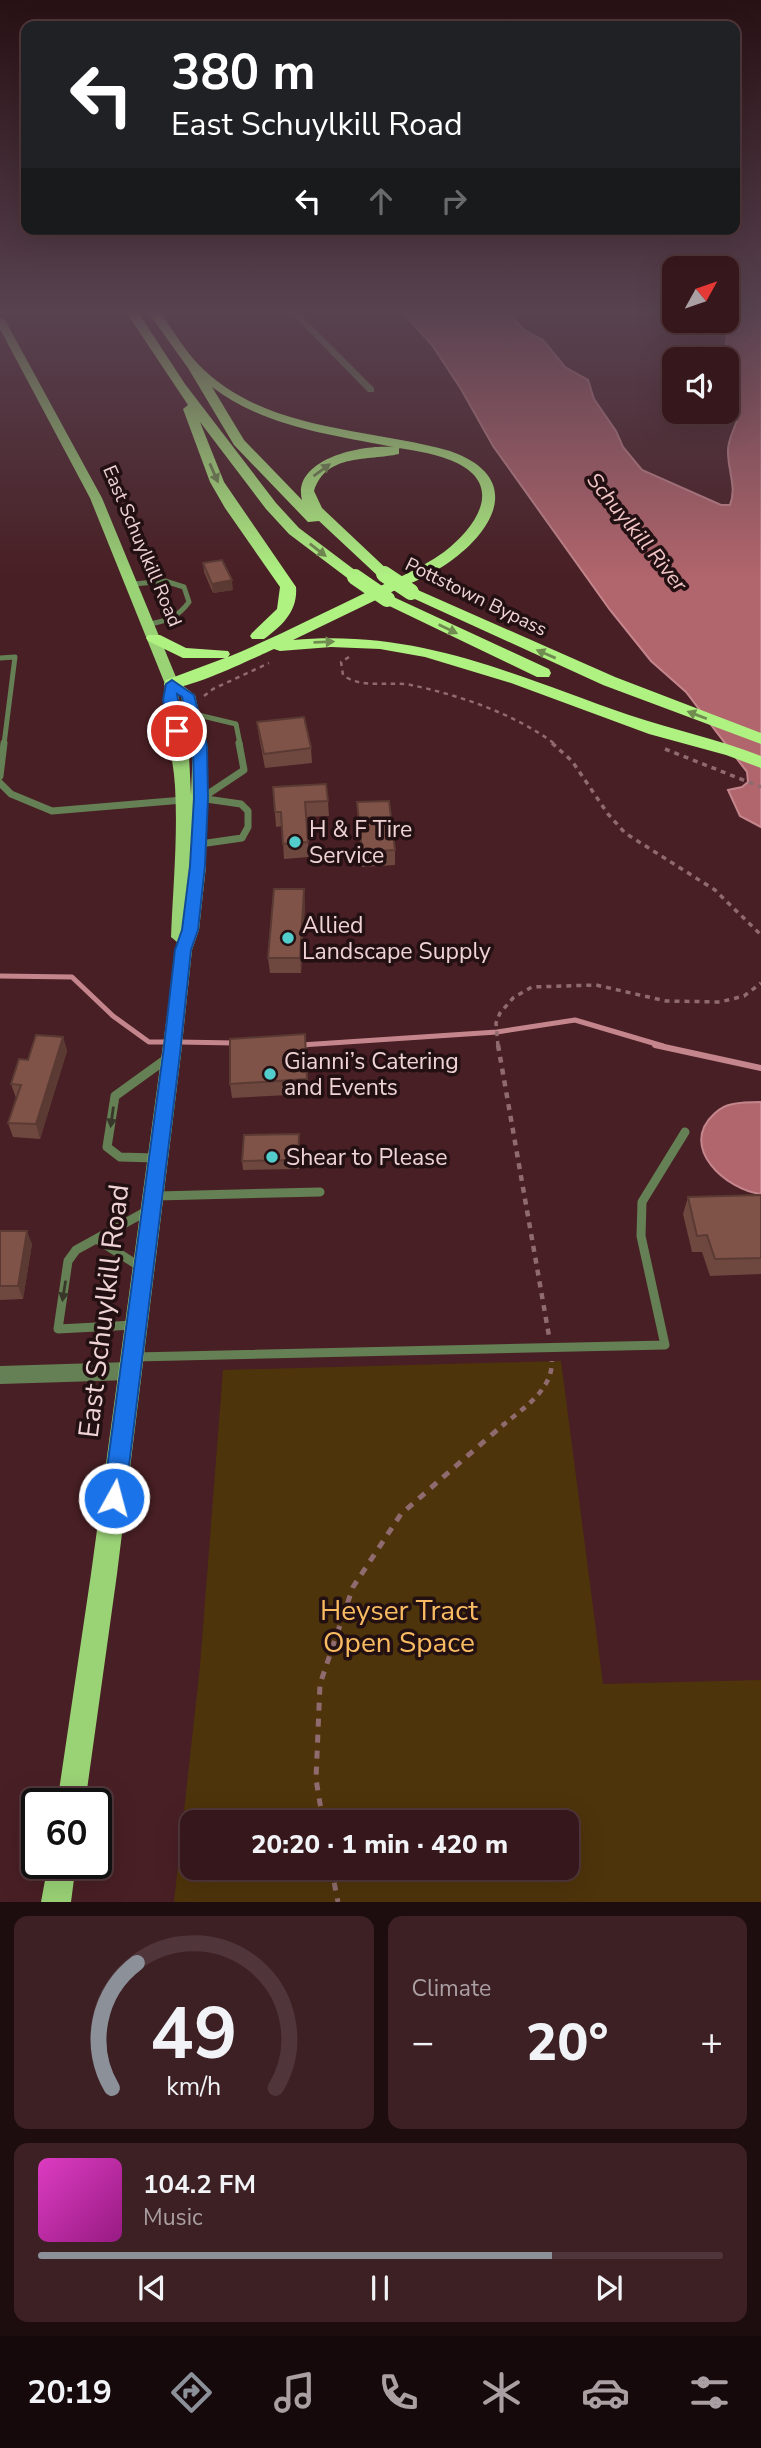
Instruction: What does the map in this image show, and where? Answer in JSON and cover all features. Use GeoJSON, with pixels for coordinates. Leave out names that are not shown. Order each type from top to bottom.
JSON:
{"type":"FeatureCollection","features":[{"type":"Feature","properties":{"kind":"highway"},"geometry":{"type":"LineString","coordinates":[[186,401],[222,491],[288,587],[289,600],[283,613],[258,643]]}},
{"type":"Feature","properties":{"kind":"highway","name":"Pottstown Bypass"},"geometry":{"type":"LineString","coordinates":[[191,401],[271,506],[294,531],[355,578],[387,599],[624,712]]}},
{"type":"Feature","properties":{"kind":"highway","name":"Pottstown Bypass"},"geometry":{"type":"LineString","coordinates":[[214,401],[239,442],[308,515],[411,592],[609,681],[761,739]]}},
{"type":"Feature","properties":{"kind":"highway"},"geometry":{"type":"LineString","coordinates":[[172,684],[222,654],[258,643],[449,555],[469,538],[484,516],[490,490],[487,480],[476,469],[455,458],[433,450],[310,426],[273,415],[242,401]]}},
{"type":"Feature","properties":{"kind":"highway"},"geometry":{"type":"LineString","coordinates":[[172,684],[209,671],[276,632],[411,568],[444,548],[464,528],[478,503],[478,487],[468,473],[438,458],[412,452],[387,451],[339,460],[315,473],[308,485],[310,502],[384,574]]}},
{"type":"Feature","properties":{"kind":"highway"},"geometry":{"type":"LineString","coordinates":[[151,631],[175,650],[193,655],[222,654]]}},
{"type":"Feature","properties":{"kind":"highway"},"geometry":{"type":"LineString","coordinates":[[258,643],[342,641],[418,650],[511,675],[624,712],[761,762]]}},
{"type":"Feature","properties":{"kind":"main road","name":"East Schuylkill Road"},"geometry":{"type":"LineString","coordinates":[[41,401],[96,498],[134,584],[172,684],[170,700],[181,755],[191,845],[190,930],[183,950],[144,1269],[73,1788]]}},
{"type":"Feature","properties":{"kind":"main road","name":"East Schuylkill Road"},"geometry":{"type":"LineString","coordinates":[[172,684],[188,695],[200,746],[201,798],[191,845]]}},
{"type":"Feature","properties":{"kind":"main road"},"geometry":{"type":"LineString","coordinates":[[56,1902],[60,1879]]}},
{"type":"Feature","properties":{"kind":"street"},"geometry":{"type":"LineString","coordinates":[[0,1375],[131,1364]]}},
{"type":"Feature","properties":{"kind":"lane"},"geometry":{"type":"LineString","coordinates":[[134,584],[160,579],[172,580],[184,587],[189,602],[183,612],[174,620],[151,631]]}},
{"type":"Feature","properties":{"kind":"lane"},"geometry":{"type":"LineString","coordinates":[[0,658],[15,657],[0,776]]}},
{"type":"Feature","properties":{"kind":"lane"},"geometry":{"type":"LineString","coordinates":[[192,710],[236,724],[244,770],[201,798]]}},
{"type":"Feature","properties":{"kind":"lane"},"geometry":{"type":"LineString","coordinates":[[0,783],[10,794],[52,811],[201,798],[241,804],[248,811],[248,827],[242,838],[191,845]]}},
{"type":"Feature","properties":{"kind":"lane"},"geometry":{"type":"LineString","coordinates":[[157,1158],[120,1157],[107,1147],[115,1094],[172,1054]]}},
{"type":"Feature","properties":{"kind":"lane"},"geometry":{"type":"LineString","coordinates":[[131,1364],[665,1345],[641,1236],[642,1202],[685,1132]]}},
{"type":"Feature","properties":{"kind":"lane"},"geometry":{"type":"LineString","coordinates":[[136,1325],[58,1329],[68,1261],[76,1250],[98,1240],[152,1203],[320,1192]]}},
{"type":"Feature","properties":{"kind":"lane"},"geometry":{"type":"LineString","coordinates":[[98,1240],[144,1269]]}},
{"type":"Feature","properties":{"kind":"path"},"geometry":{"type":"LineString","coordinates":[[338,651],[350,656]]}},
{"type":"Feature","properties":{"kind":"path"},"geometry":{"type":"LineString","coordinates":[[358,653],[341,662],[343,675],[351,681],[410,685],[430,690],[527,727],[551,741],[566,754],[595,797],[626,834],[701,880],[730,903],[761,935]]}},
{"type":"Feature","properties":{"kind":"path"},"geometry":{"type":"LineString","coordinates":[[192,710],[213,689],[279,658]]}},
{"type":"Feature","properties":{"kind":"path"},"geometry":{"type":"LineString","coordinates":[[661,748],[761,787]]}},
{"type":"Feature","properties":{"kind":"path"},"geometry":{"type":"LineString","coordinates":[[321,1810],[316,1779],[320,1684],[353,1587],[401,1514],[543,1390],[552,1374],[551,1347],[496,1023],[513,998],[532,986],[596,985],[666,1001],[720,1002],[744,996],[761,983]]}},
{"type":"Feature","properties":{"kind":"path"},"geometry":{"type":"LineString","coordinates":[[334,1880],[338,1902]]}},
{"type":"Feature","properties":{"kind":"green space","name":"Heyser Tract Open Space"},"geometry":{"type":"Polygon","coordinates":[[[561,1361],[603,1684],[761,1680],[761,1902],[174,1902],[180,1848],[180,1880],[579,1880],[579,1810],[184,1810],[200,1666],[223,1370],[561,1361]]]}},
{"type":"Feature","properties":{"kind":"water","name":"Schuylkill River"},"geometry":{"type":"Polygon","coordinates":[[[468,401],[595,401],[616,431],[623,447],[642,470],[721,505],[730,505],[732,486],[728,447],[736,424],[739,424],[739,401],[761,401],[761,827],[740,816],[728,790],[742,787],[748,782],[747,772],[686,692],[651,661],[610,610],[493,446],[468,401]]]}},
{"type":"Feature","properties":{"kind":"water"},"geometry":{"type":"Polygon","coordinates":[[[761,1102],[761,1194],[747,1191],[721,1176],[704,1153],[701,1140],[704,1127],[720,1109],[736,1103],[761,1102]]]}},
{"type":"Feature","properties":{"kind":"building"},"geometry":{"type":"Polygon","coordinates":[[[222,560],[232,580],[212,584],[203,563],[222,560]]]}},
{"type":"Feature","properties":{"kind":"building"},"geometry":{"type":"Polygon","coordinates":[[[304,717],[311,748],[264,754],[257,722],[304,717]]]}},
{"type":"Feature","properties":{"kind":"building"},"geometry":{"type":"Polygon","coordinates":[[[326,784],[328,801],[305,802],[308,842],[283,844],[281,812],[275,812],[273,787],[326,784]]]}},
{"type":"Feature","properties":{"kind":"building"},"geometry":{"type":"Polygon","coordinates":[[[389,801],[395,850],[362,852],[357,802],[389,801]]]}},
{"type":"Feature","properties":{"kind":"building","name":"Allied Landscape Supply"},"geometry":{"type":"Polygon","coordinates":[[[274,889],[304,889],[300,958],[268,958],[274,889]]]}},
{"type":"Feature","properties":{"kind":"building","name":"Gianni’s Catering and Events"},"geometry":{"type":"Polygon","coordinates":[[[305,1034],[307,1079],[230,1084],[230,1039],[305,1034]]]}},
{"type":"Feature","properties":{"kind":"building"},"geometry":{"type":"Polygon","coordinates":[[[36,1035],[63,1037],[36,1124],[8,1123],[21,1085],[11,1084],[19,1059],[28,1060],[36,1035]]]}},
{"type":"Feature","properties":{"kind":"building","name":"Shear to Please"},"geometry":{"type":"Polygon","coordinates":[[[299,1134],[298,1160],[242,1161],[244,1135],[299,1134]]]}},
{"type":"Feature","properties":{"kind":"building"},"geometry":{"type":"Polygon","coordinates":[[[761,1195],[761,1258],[715,1259],[707,1235],[697,1236],[688,1197],[761,1195]]]}},
{"type":"Feature","properties":{"kind":"building"},"geometry":{"type":"Polygon","coordinates":[[[0,1231],[27,1231],[18,1286],[0,1286],[0,1231]]]}},
{"type":"Feature","properties":{"kind":"waterway"},"geometry":{"type":"LineString","coordinates":[[0,976],[72,977],[113,1016],[149,1042],[168,1042]]}},
{"type":"Feature","properties":{"kind":"waterway"},"geometry":{"type":"LineString","coordinates":[[305,1045],[301,1045],[497,1032],[575,1020],[663,1046]]}},
{"type":"Feature","properties":{"kind":"waterway"},"geometry":{"type":"LineString","coordinates":[[178,1042],[235,1043]]}},
{"type":"Feature","properties":{"kind":"waterway"},"geometry":{"type":"LineString","coordinates":[[655,1045],[761,1068]]}},
{"type":"Feature","properties":{"kind":"place","name":"H & F Tire Service"},"geometry":{"type":"Point","coordinates":[295,842]}},
{"type":"Feature","properties":{"kind":"place","name":"Allied Landscape Supply"},"geometry":{"type":"Point","coordinates":[288,938]}},
{"type":"Feature","properties":{"kind":"place","name":"Gianni’s Catering and Events"},"geometry":{"type":"Point","coordinates":[270,1074]}},
{"type":"Feature","properties":{"kind":"place","name":"Shear to Please"},"geometry":{"type":"Point","coordinates":[272,1157]}},
{"type":"Feature","properties":{"kind":"route"},"geometry":{"type":"LineString","coordinates":[[114,1498],[183,950],[190,930],[198,866],[200,746],[188,695],[172,684],[170,700],[177,731]]}}]}
